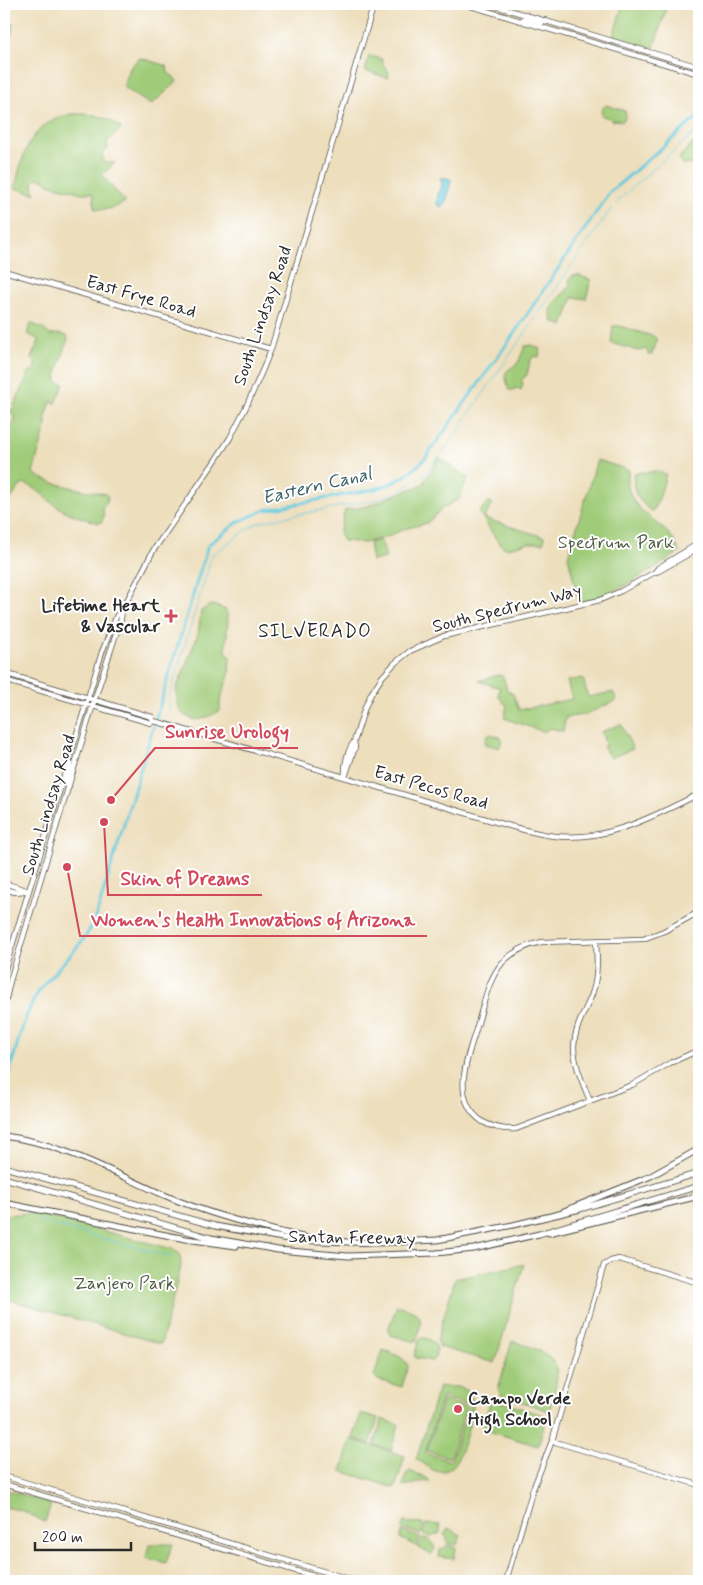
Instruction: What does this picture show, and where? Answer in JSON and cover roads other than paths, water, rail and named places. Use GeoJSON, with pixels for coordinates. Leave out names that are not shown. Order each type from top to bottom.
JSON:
{"type":"FeatureCollection","features":[{"type":"Feature","properties":{"kind":"highway"},"geometry":{"type":"LineString","coordinates":[[4,1136],[41,1143],[72,1153],[163,1195],[203,1210],[265,1228],[327,1242]]}},
{"type":"Feature","properties":{"kind":"highway"},"geometry":{"type":"LineString","coordinates":[[555,1216],[650,1176],[699,1149]]}},
{"type":"Feature","properties":{"kind":"highway","name":"Santan Freeway"},"geometry":{"type":"LineString","coordinates":[[4,1167],[215,1226],[286,1239],[376,1243],[436,1240],[555,1216],[699,1173]]}},
{"type":"Feature","properties":{"kind":"highway","name":"Santan Freeway"},"geometry":{"type":"LineString","coordinates":[[4,1178],[203,1236],[278,1250],[348,1256],[436,1254],[474,1249],[538,1234],[699,1186]]}},
{"type":"Feature","properties":{"kind":"highway"},"geometry":{"type":"LineString","coordinates":[[538,1234],[555,1233],[699,1196]]}},
{"type":"Feature","properties":{"kind":"highway"},"geometry":{"type":"LineString","coordinates":[[4,1203],[186,1240],[278,1250]]}},
{"type":"Feature","properties":{"kind":"main road","name":"South Lindsay Road"},"geometry":{"type":"LineString","coordinates":[[4,972],[88,697],[117,615],[122,610],[153,551],[230,438],[247,405],[271,349],[374,4]]}},
{"type":"Feature","properties":{"kind":"main road"},"geometry":{"type":"LineString","coordinates":[[464,4],[482,6],[516,19],[699,74]]}},
{"type":"Feature","properties":{"kind":"main road"},"geometry":{"type":"LineString","coordinates":[[490,4],[699,67]]}},
{"type":"Feature","properties":{"kind":"main road"},"geometry":{"type":"LineString","coordinates":[[516,19],[528,19],[542,23],[545,20]]}},
{"type":"Feature","properties":{"kind":"main road","name":"East Frye Road"},"geometry":{"type":"LineString","coordinates":[[4,271],[271,349]]}},
{"type":"Feature","properties":{"kind":"main road","name":"South Spectrum Way"},"geometry":{"type":"LineString","coordinates":[[655,572],[658,568],[699,544]]}},
{"type":"Feature","properties":{"kind":"main road","name":"South Spectrum Way"},"geometry":{"type":"LineString","coordinates":[[345,777],[355,747],[354,742],[364,708],[371,694],[382,677],[395,663],[420,646],[444,636],[600,600],[622,591],[699,548]]}},
{"type":"Feature","properties":{"kind":"main road","name":"South Lindsay Road"},"geometry":{"type":"LineString","coordinates":[[4,1008],[10,981],[95,699],[121,620],[122,610]]}},
{"type":"Feature","properties":{"kind":"main road","name":"East Pecos Road"},"geometry":{"type":"LineString","coordinates":[[4,673],[152,717],[155,721],[527,831],[557,836],[592,836],[624,828],[699,794]]}},
{"type":"Feature","properties":{"kind":"main road","name":"East Pecos Road"},"geometry":{"type":"LineString","coordinates":[[4,680],[151,723],[155,721]]}},
{"type":"Feature","properties":{"kind":"main road"},"geometry":{"type":"LineString","coordinates":[[69,758],[70,769],[66,784],[69,787]]}},
{"type":"Feature","properties":{"kind":"main road"},"geometry":{"type":"LineString","coordinates":[[4,883],[29,891]]}},
{"type":"Feature","properties":{"kind":"main road"},"geometry":{"type":"LineString","coordinates":[[4,889],[14,892],[29,891]]}},
{"type":"Feature","properties":{"kind":"main road"},"geometry":{"type":"LineString","coordinates":[[699,912],[664,931],[643,939],[542,942],[522,948],[506,959],[496,972],[490,985],[464,1073],[463,1083],[466,1100],[476,1116],[488,1124],[502,1129],[521,1127],[632,1085],[670,1063],[699,1050]]}},
{"type":"Feature","properties":{"kind":"main road"},"geometry":{"type":"LineString","coordinates":[[590,1101],[578,1069],[574,1043],[579,1021],[592,996],[596,980],[596,941]]}},
{"type":"Feature","properties":{"kind":"main road"},"geometry":{"type":"LineString","coordinates":[[506,1581],[533,1489],[552,1442],[603,1267],[609,1261],[616,1259],[699,1283]]}},
{"type":"Feature","properties":{"kind":"main road"},"geometry":{"type":"LineString","coordinates":[[552,1442],[699,1486]]}},
{"type":"Feature","properties":{"kind":"main road"},"geometry":{"type":"LineString","coordinates":[[4,1476],[356,1581]]}},
{"type":"Feature","properties":{"kind":"main road"},"geometry":{"type":"LineString","coordinates":[[4,1484],[330,1581]]}},
{"type":"Feature","properties":{"kind":"water"},"geometry":{"type":"Polygon","coordinates":[[[440,178],[451,180],[447,199],[442,207],[437,205],[438,192],[441,190],[442,183],[440,178]]]}},
{"type":"Feature","properties":{"kind":"waterway","name":"Eastern Canal"},"geometry":{"type":"LineString","coordinates":[[4,1086],[24,1022],[35,998],[49,978],[72,954],[96,917],[208,545],[238,522],[265,510],[375,489],[397,481],[415,468],[426,457],[509,341],[610,192],[699,116]]}},
{"type":"Feature","properties":{"kind":"waterway"},"geometry":{"type":"LineString","coordinates":[[168,713],[170,708],[169,698],[212,555],[258,523],[370,501],[395,494],[423,476],[447,446],[613,206],[699,129]]}},
{"type":"Feature","properties":{"kind":"waterway"},"geometry":{"type":"LineString","coordinates":[[38,1221],[172,1257]]}},
{"type":"Feature","properties":{"kind":"place","name":"Lifetime Heart & Vascular"},"geometry":{"type":"Point","coordinates":[171,616]}},
{"type":"Feature","properties":{"kind":"place","name":"Sunrise Urology"},"geometry":{"type":"Point","coordinates":[111,800]}},
{"type":"Feature","properties":{"kind":"place","name":"Skin of Dreams"},"geometry":{"type":"Point","coordinates":[104,822]}},
{"type":"Feature","properties":{"kind":"place","name":"Women's Health Innovations of Arizona"},"geometry":{"type":"Point","coordinates":[67,867]}},
{"type":"Feature","properties":{"kind":"place","name":"Campo Verde High School"},"geometry":{"type":"Point","coordinates":[458,1409]}},
{"type":"Feature","properties":{"kind":"district","name":"SILVERADO"},"geometry":{"type":"Point","coordinates":[315,631]}},
{"type":"Feature","properties":{"kind":"park label","name":"Spectrum Park"},"geometry":{"type":"Point","coordinates":[616,543]}},
{"type":"Feature","properties":{"kind":"park label","name":"Zanjero Park"},"geometry":{"type":"Point","coordinates":[124,1284]}}]}
